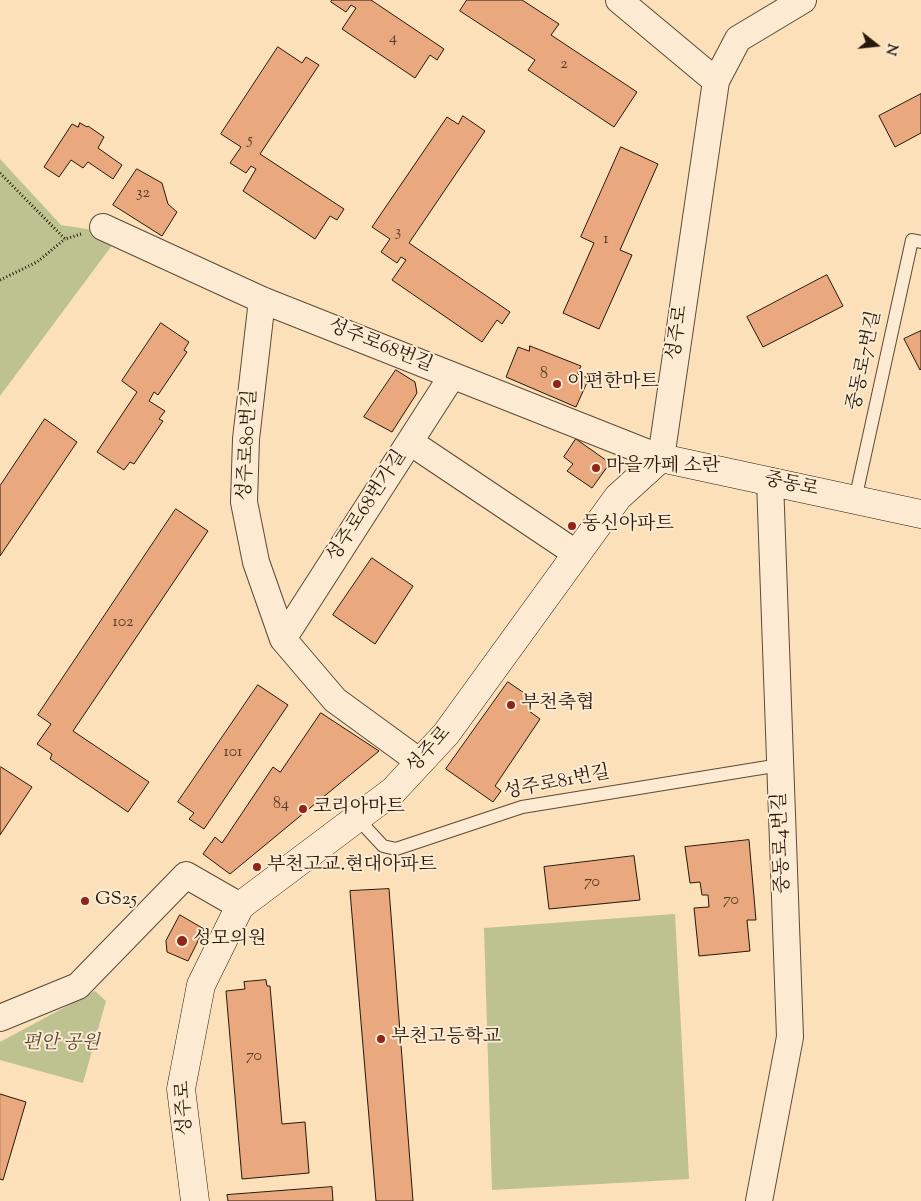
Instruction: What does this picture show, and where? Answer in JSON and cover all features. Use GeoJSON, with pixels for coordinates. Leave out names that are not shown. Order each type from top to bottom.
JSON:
{"type":"FeatureCollection","features":[{"type":"Feature","properties":{"kind":"street"},"geometry":{"type":"LineString","coordinates":[[619,0],[716,81]]}},
{"type":"Feature","properties":{"kind":"street","name":"성주로"},"geometry":{"type":"LineString","coordinates":[[195,1201],[181,1088],[201,986],[240,906],[393,791],[446,734],[618,497],[661,458],[716,81],[738,39],[804,0]]}},
{"type":"Feature","properties":{"kind":"street","name":"성주로68번길"},"geometry":{"type":"LineString","coordinates":[[103,228],[262,300],[661,458]]}},
{"type":"Feature","properties":{"kind":"street","name":"성주로80번길"},"geometry":{"type":"LineString","coordinates":[[262,300],[246,439],[244,502],[256,562],[283,639],[335,700],[420,762]]}},
{"type":"Feature","properties":{"kind":"street","name":"성주로68번가길"},"geometry":{"type":"LineString","coordinates":[[283,639],[452,376]]}},
{"type":"Feature","properties":{"kind":"street"},"geometry":{"type":"LineString","coordinates":[[410,442],[577,554]]}},
{"type":"Feature","properties":{"kind":"street","name":"중동로"},"geometry":{"type":"LineString","coordinates":[[661,458],[921,514]]}},
{"type":"Feature","properties":{"kind":"street","name":"중동로4번길"},"geometry":{"type":"LineString","coordinates":[[759,1201],[790,1037],[770,481]]}},
{"type":"Feature","properties":{"kind":"street"},"geometry":{"type":"LineString","coordinates":[[0,1018],[78,986],[186,875],[240,906]]}},
{"type":"Feature","properties":{"kind":"lane","name":"중동로7번길"},"geometry":{"type":"LineString","coordinates":[[855,500],[912,240],[921,242]]}},
{"type":"Feature","properties":{"kind":"lane","name":"성주로81번길"},"geometry":{"type":"LineString","coordinates":[[357,818],[382,846],[396,849],[522,807],[780,765]]}},
{"type":"Feature","properties":{"kind":"path"},"geometry":{"type":"LineString","coordinates":[[0,173],[65,239]]}},
{"type":"Feature","properties":{"kind":"path"},"geometry":{"type":"LineString","coordinates":[[0,280],[36,262],[65,239],[103,228]]}},
{"type":"Feature","properties":{"kind":"green space"},"geometry":{"type":"Polygon","coordinates":[[[0,159],[61,225],[118,234],[116,240],[0,396],[0,159]]]}},
{"type":"Feature","properties":{"kind":"green space"},"geometry":{"type":"Polygon","coordinates":[[[675,914],[689,1179],[492,1190],[484,928],[675,914]]]}},
{"type":"Feature","properties":{"kind":"green space","name":"편안 공원"},"geometry":{"type":"Polygon","coordinates":[[[95,991],[106,1001],[83,1083],[0,1060],[0,1042],[95,991]]]}},
{"type":"Feature","properties":{"kind":"building"},"geometry":{"type":"Polygon","coordinates":[[[332,0],[371,0],[444,49],[437,60],[430,55],[415,78],[342,29],[356,8],[351,5],[346,12],[331,2],[332,0]]]}},
{"type":"Feature","properties":{"kind":"building"},"geometry":{"type":"Polygon","coordinates":[[[467,0],[522,0],[559,24],[551,35],[637,92],[614,127],[528,70],[535,60],[460,11],[467,0]]]}},
{"type":"Feature","properties":{"kind":"building"},"geometry":{"type":"Polygon","coordinates":[[[278,47],[302,63],[306,57],[319,65],[260,154],[344,209],[337,220],[330,216],[315,239],[243,191],[256,169],[251,166],[246,173],[230,163],[241,147],[221,134],[278,47]]]}},
{"type":"Feature","properties":{"kind":"building"},"geometry":{"type":"Polygon","coordinates":[[[921,94],[921,133],[895,147],[879,116],[921,94]]]}},
{"type":"Feature","properties":{"kind":"building"},"geometry":{"type":"Polygon","coordinates":[[[463,116],[485,131],[409,243],[510,312],[502,324],[497,320],[482,342],[392,280],[406,260],[401,257],[397,263],[381,252],[390,239],[372,227],[447,117],[458,124],[463,116]]]}},
{"type":"Feature","properties":{"kind":"building"},"geometry":{"type":"Polygon","coordinates":[[[80,123],[104,137],[98,148],[122,165],[113,179],[88,162],[83,168],[71,160],[59,177],[44,167],[72,124],[78,127],[80,123]]]}},
{"type":"Feature","properties":{"kind":"building"},"geometry":{"type":"Polygon","coordinates":[[[621,147],[658,164],[620,250],[632,255],[599,329],[563,313],[594,243],[581,237],[621,147]]]}},
{"type":"Feature","properties":{"kind":"building"},"geometry":{"type":"Polygon","coordinates":[[[137,169],[162,183],[168,204],[177,212],[162,236],[113,205],[137,169]]]}},
{"type":"Feature","properties":{"kind":"building"},"geometry":{"type":"Polygon","coordinates":[[[827,275],[843,306],[763,347],[747,317],[827,275]]]}},
{"type":"Feature","properties":{"kind":"building"},"geometry":{"type":"Polygon","coordinates":[[[161,323],[189,342],[184,350],[187,352],[158,395],[154,392],[149,401],[165,411],[159,419],[163,421],[134,464],[130,462],[124,470],[97,452],[137,392],[122,381],[161,323]]]}},
{"type":"Feature","properties":{"kind":"building"},"geometry":{"type":"Polygon","coordinates":[[[921,331],[921,369],[920,370],[904,339],[921,331]]]}},
{"type":"Feature","properties":{"kind":"building"},"geometry":{"type":"Polygon","coordinates":[[[530,346],[581,366],[577,374],[589,378],[576,407],[506,377],[518,347],[529,351],[530,346]]]}},
{"type":"Feature","properties":{"kind":"building"},"geometry":{"type":"Polygon","coordinates":[[[396,370],[415,382],[417,393],[392,432],[364,417],[396,370]]]}},
{"type":"Feature","properties":{"kind":"building"},"geometry":{"type":"Polygon","coordinates":[[[45,419],[77,442],[0,556],[0,486],[45,419]]]}},
{"type":"Feature","properties":{"kind":"building"},"geometry":{"type":"Polygon","coordinates":[[[576,439],[610,463],[592,488],[567,471],[573,464],[564,457],[576,439]]]}},
{"type":"Feature","properties":{"kind":"building"},"geometry":{"type":"Polygon","coordinates":[[[176,509],[208,531],[73,731],[149,782],[128,812],[50,759],[52,754],[37,744],[51,724],[38,715],[176,509]]]}},
{"type":"Feature","properties":{"kind":"building"},"geometry":{"type":"Polygon","coordinates":[[[372,558],[413,586],[375,644],[333,615],[372,558]]]}},
{"type":"Feature","properties":{"kind":"building"},"geometry":{"type":"Polygon","coordinates":[[[508,682],[530,697],[531,707],[529,711],[540,719],[495,786],[501,791],[493,802],[446,769],[508,682]]]}},
{"type":"Feature","properties":{"kind":"building"},"geometry":{"type":"Polygon","coordinates":[[[258,685],[288,705],[204,829],[189,819],[194,813],[178,802],[258,685]]]}},
{"type":"Feature","properties":{"kind":"building"},"geometry":{"type":"Polygon","coordinates":[[[321,713],[379,751],[230,874],[203,854],[215,837],[222,843],[273,767],[280,772],[321,713]]]}},
{"type":"Feature","properties":{"kind":"building"},"geometry":{"type":"Polygon","coordinates":[[[0,768],[32,787],[0,835],[0,768]]]}},
{"type":"Feature","properties":{"kind":"building"},"geometry":{"type":"Polygon","coordinates":[[[749,840],[756,920],[747,920],[750,951],[699,956],[694,908],[709,907],[708,895],[702,895],[700,882],[690,883],[685,847],[749,840]]]}},
{"type":"Feature","properties":{"kind":"building"},"geometry":{"type":"Polygon","coordinates":[[[634,856],[640,900],[549,909],[544,867],[634,856]]]}},
{"type":"Feature","properties":{"kind":"building"},"geometry":{"type":"Polygon","coordinates":[[[389,889],[413,1201],[376,1201],[350,891],[389,889]]]}},
{"type":"Feature","properties":{"kind":"building"},"geometry":{"type":"Polygon","coordinates":[[[180,915],[204,929],[188,961],[167,952],[166,941],[180,915]]]}},
{"type":"Feature","properties":{"kind":"building"},"geometry":{"type":"Polygon","coordinates":[[[266,980],[267,986],[270,986],[282,1124],[305,1122],[309,1173],[242,1179],[226,991],[245,989],[244,982],[266,980]]]}},
{"type":"Feature","properties":{"kind":"building"},"geometry":{"type":"Polygon","coordinates":[[[0,1094],[26,1102],[3,1180],[0,1179],[0,1094]]]}},
{"type":"Feature","properties":{"kind":"building"},"geometry":{"type":"Polygon","coordinates":[[[332,1187],[333,1201],[228,1201],[227,1195],[332,1187]]]}},
{"type":"Feature","properties":{"kind":"place","name":"이편한마트"},"geometry":{"type":"Point","coordinates":[557,384]}},
{"type":"Feature","properties":{"kind":"place","name":"마을까페 소란"},"geometry":{"type":"Point","coordinates":[596,468]}},
{"type":"Feature","properties":{"kind":"place","name":"동신아파트"},"geometry":{"type":"Point","coordinates":[572,526]}},
{"type":"Feature","properties":{"kind":"place","name":"부천축협"},"geometry":{"type":"Point","coordinates":[511,705]}},
{"type":"Feature","properties":{"kind":"place","name":"코리아마트"},"geometry":{"type":"Point","coordinates":[303,809]}},
{"type":"Feature","properties":{"kind":"place","name":"부천고교.현대아파트"},"geometry":{"type":"Point","coordinates":[257,867]}},
{"type":"Feature","properties":{"kind":"place","name":"GS25"},"geometry":{"type":"Point","coordinates":[85,901]}},
{"type":"Feature","properties":{"kind":"place","name":"성모의원"},"geometry":{"type":"Point","coordinates":[182,941]}},
{"type":"Feature","properties":{"kind":"place","name":"부천고등학교"},"geometry":{"type":"Point","coordinates":[381,1039]}}]}
